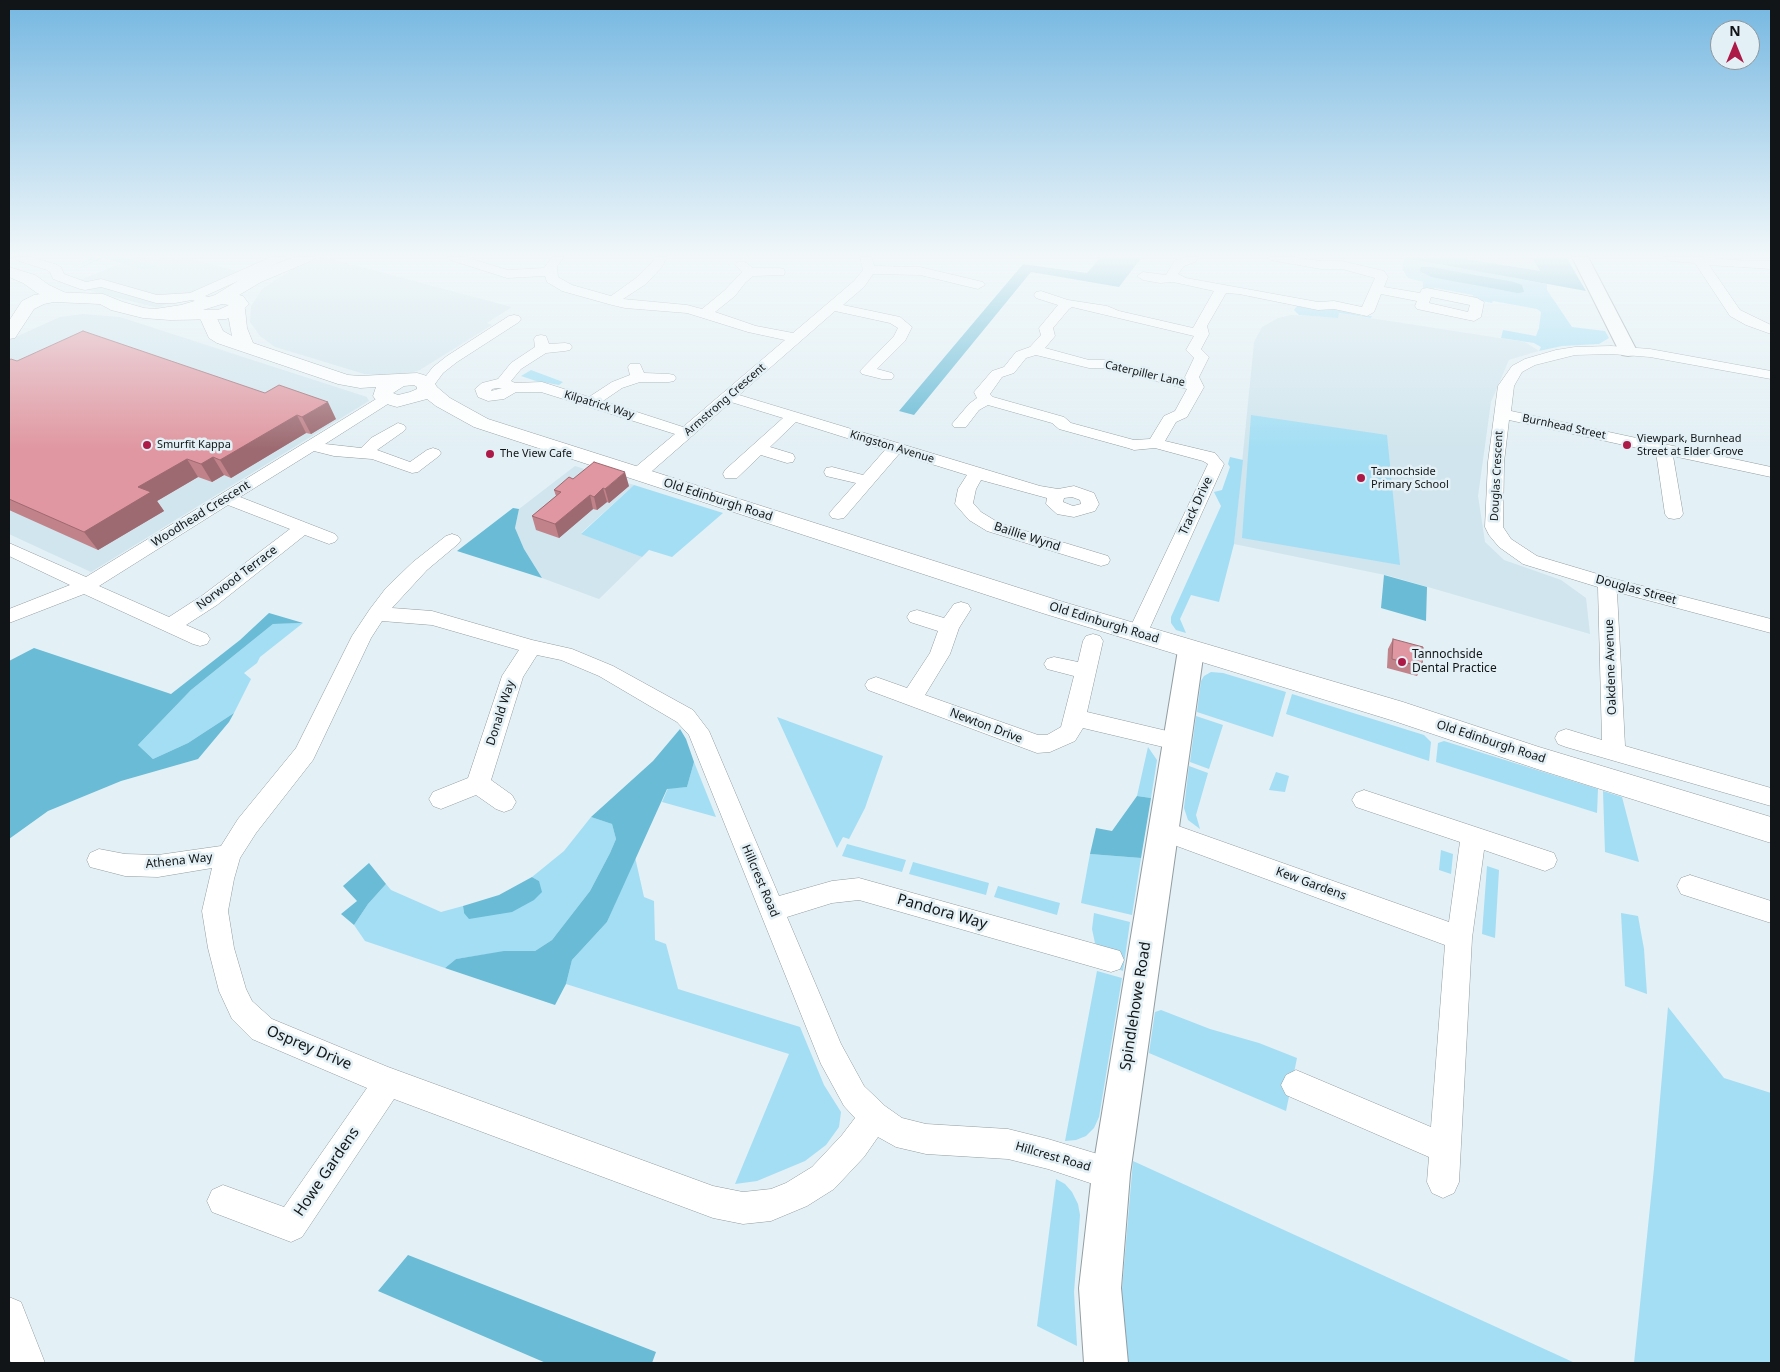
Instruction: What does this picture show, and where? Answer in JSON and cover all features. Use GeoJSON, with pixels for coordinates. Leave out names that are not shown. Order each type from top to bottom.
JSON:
{"type":"FeatureCollection","features":[{"type":"Feature","properties":{"kind":"main road"},"geometry":{"type":"LineString","coordinates":[[9,334],[18,321]]}},
{"type":"Feature","properties":{"kind":"main road"},"geometry":{"type":"LineString","coordinates":[[9,334],[31,321]]}},
{"type":"Feature","properties":{"kind":"main road","name":"Old Edinburgh Road"},"geometry":{"type":"LineString","coordinates":[[215,321],[215,334],[223,339],[287,361],[360,382],[422,386],[482,423],[1042,604],[1403,713],[1537,758],[1771,830]]}},
{"type":"Feature","properties":{"kind":"main road"},"geometry":{"type":"LineString","coordinates":[[230,321],[238,328],[244,345]]}},
{"type":"Feature","properties":{"kind":"main road","name":"Old Edinburgh Road"},"geometry":{"type":"LineString","coordinates":[[360,382],[384,396]]}},
{"type":"Feature","properties":{"kind":"main road"},"geometry":{"type":"LineString","coordinates":[[384,396],[390,385],[422,386]]}},
{"type":"Feature","properties":{"kind":"street"},"geometry":{"type":"LineString","coordinates":[[422,386],[452,359],[511,321]]}},
{"type":"Feature","properties":{"kind":"street"},"geometry":{"type":"LineString","coordinates":[[520,321],[530,324]]}},
{"type":"Feature","properties":{"kind":"street"},"geometry":{"type":"LineString","coordinates":[[726,321],[752,329],[796,338]]}},
{"type":"Feature","properties":{"kind":"street","name":"Armstrong Crescent"},"geometry":{"type":"LineString","coordinates":[[638,474],[817,321]]}},
{"type":"Feature","properties":{"kind":"street"},"geometry":{"type":"LineString","coordinates":[[887,376],[867,371],[900,338],[905,327],[896,321]]}},
{"type":"Feature","properties":{"kind":"street"},"geometry":{"type":"LineString","coordinates":[[960,424],[977,404],[986,399],[982,392],[997,374],[1009,370],[1021,356],[1036,350],[1048,336],[1046,328],[1052,321]]}},
{"type":"Feature","properties":{"kind":"street"},"geometry":{"type":"LineString","coordinates":[[1146,321],[1202,334]]}},
{"type":"Feature","properties":{"kind":"street"},"geometry":{"type":"LineString","coordinates":[[1156,443],[1170,419],[1181,414],[1196,386],[1192,377],[1202,357],[1193,350],[1202,334],[1200,326],[1203,321]]}},
{"type":"Feature","properties":{"kind":"street"},"geometry":{"type":"LineString","coordinates":[[1613,321],[1628,350]]}},
{"type":"Feature","properties":{"kind":"street"},"geometry":{"type":"LineString","coordinates":[[1749,321],[1771,330]]}},
{"type":"Feature","properties":{"kind":"street","name":"Kilpatrick Way"},"geometry":{"type":"LineString","coordinates":[[564,347],[541,344],[516,366],[506,385],[542,388],[687,433]]}},
{"type":"Feature","properties":{"kind":"street","name":"Caterpiller Lane"},"geometry":{"type":"LineString","coordinates":[[1036,350],[1089,364],[1104,364],[1196,386]]}},
{"type":"Feature","properties":{"kind":"street","name":"Douglas Crescent"},"geometry":{"type":"LineString","coordinates":[[1505,543],[1498,536],[1494,527],[1496,462],[1506,386],[1517,369],[1556,354],[1575,351],[1628,350],[1771,375]]}},
{"type":"Feature","properties":{"kind":"street"},"geometry":{"type":"LineString","coordinates":[[592,402],[636,372],[669,378]]}},
{"type":"Feature","properties":{"kind":"street","name":"Woodhead Crescent"},"geometry":{"type":"LineString","coordinates":[[9,616],[86,585],[312,446],[384,396]]}},
{"type":"Feature","properties":{"kind":"street","name":"Kingston Avenue"},"geometry":{"type":"LineString","coordinates":[[728,396],[895,449],[1038,491],[1058,494]]}},
{"type":"Feature","properties":{"kind":"street","name":"Track Drive"},"geometry":{"type":"LineString","coordinates":[[986,399],[1058,420],[1065,426],[1134,445],[1156,443],[1210,457],[1216,464],[1138,632]]}},
{"type":"Feature","properties":{"kind":"street","name":"Burnhead Street"},"geometry":{"type":"LineString","coordinates":[[1503,414],[1771,472]]}},
{"type":"Feature","properties":{"kind":"street"},"geometry":{"type":"LineString","coordinates":[[731,474],[794,416]]}},
{"type":"Feature","properties":{"kind":"street"},"geometry":{"type":"LineString","coordinates":[[366,452],[377,441],[398,428]]}},
{"type":"Feature","properties":{"kind":"street"},"geometry":{"type":"LineString","coordinates":[[312,446],[334,451],[366,452],[412,468],[434,453]]}},
{"type":"Feature","properties":{"kind":"street"},"geometry":{"type":"LineString","coordinates":[[1664,448],[1674,514]]}},
{"type":"Feature","properties":{"kind":"street"},"geometry":{"type":"LineString","coordinates":[[759,449],[787,458]]}},
{"type":"Feature","properties":{"kind":"street"},"geometry":{"type":"LineString","coordinates":[[838,514],[895,449]]}},
{"type":"Feature","properties":{"kind":"street"},"geometry":{"type":"LineString","coordinates":[[832,472],[866,481]]}},
{"type":"Feature","properties":{"kind":"street","name":"Baillie Wynd"},"geometry":{"type":"LineString","coordinates":[[977,473],[967,489],[964,504],[975,516],[993,527],[1101,560]]}},
{"type":"Feature","properties":{"kind":"street"},"geometry":{"type":"LineString","coordinates":[[227,498],[329,538]]}},
{"type":"Feature","properties":{"kind":"street","name":"Norwood Terrace"},"geometry":{"type":"LineString","coordinates":[[169,626],[210,600],[303,528]]}},
{"type":"Feature","properties":{"kind":"street","name":"Osprey Drive"},"geometry":{"type":"LineString","coordinates":[[452,540],[420,566],[393,593],[377,614],[362,636],[305,754],[247,826],[229,855],[221,878],[215,911],[233,991],[242,1010],[262,1029],[388,1082],[713,1202],[743,1208],[771,1205],[796,1195],[823,1178],[853,1146],[874,1117]]}},
{"type":"Feature","properties":{"kind":"street","name":"Douglas Street"},"geometry":{"type":"LineString","coordinates":[[1505,543],[1530,560],[1606,583],[1771,626]]}},
{"type":"Feature","properties":{"kind":"street"},"geometry":{"type":"LineString","coordinates":[[9,549],[86,585],[95,592],[200,639]]}},
{"type":"Feature","properties":{"kind":"street","name":"Oakdene Avenue"},"geometry":{"type":"LineString","coordinates":[[1606,583],[1614,752]]}},
{"type":"Feature","properties":{"kind":"street"},"geometry":{"type":"LineString","coordinates":[[912,698],[940,654],[949,627],[961,609]]}},
{"type":"Feature","properties":{"kind":"street","name":"Hillcrest Road"},"geometry":{"type":"LineString","coordinates":[[377,614],[432,618],[532,647],[565,654],[606,671],[685,716],[698,731],[831,1054],[854,1096],[874,1117],[896,1132],[926,1139],[1008,1144],[1048,1154],[1111,1174]]}},
{"type":"Feature","properties":{"kind":"street"},"geometry":{"type":"LineString","coordinates":[[917,617],[949,627]]}},
{"type":"Feature","properties":{"kind":"street","name":"Newton Drive"},"geometry":{"type":"LineString","coordinates":[[876,685],[1037,744],[1050,743],[1061,739],[1071,731],[1093,640]]}},
{"type":"Feature","properties":{"kind":"street","name":"Donald Way"},"geometry":{"type":"LineString","coordinates":[[478,784],[513,676],[532,647]]}},
{"type":"Feature","properties":{"kind":"street","name":"Spindlehowe Road"},"geometry":{"type":"LineString","coordinates":[[1106,1363],[1100,1288],[1111,1174],[1190,650]]}},
{"type":"Feature","properties":{"kind":"street"},"geometry":{"type":"LineString","coordinates":[[1054,664],[1086,671]]}},
{"type":"Feature","properties":{"kind":"street"},"geometry":{"type":"LineString","coordinates":[[1075,718],[1176,742]]}},
{"type":"Feature","properties":{"kind":"street"},"geometry":{"type":"LineString","coordinates":[[1566,738],[1771,797]]}},
{"type":"Feature","properties":{"kind":"street"},"geometry":{"type":"LineString","coordinates":[[441,799],[478,784],[504,802]]}},
{"type":"Feature","properties":{"kind":"street"},"geometry":{"type":"LineString","coordinates":[[1364,800],[1544,860]]}},
{"type":"Feature","properties":{"kind":"street","name":"Kew Gardens"},"geometry":{"type":"LineString","coordinates":[[1164,831],[1459,938]]}},
{"type":"Feature","properties":{"kind":"street"},"geometry":{"type":"LineString","coordinates":[[1443,1182],[1459,938],[1467,890],[1472,837]]}},
{"type":"Feature","properties":{"kind":"street","name":"Athena Way"},"geometry":{"type":"LineString","coordinates":[[99,860],[125,865],[158,866],[229,855]]}},
{"type":"Feature","properties":{"kind":"street"},"geometry":{"type":"LineString","coordinates":[[1690,886],[1771,912]]}},
{"type":"Feature","properties":{"kind":"street","name":"Pandora Way"},"geometry":{"type":"LineString","coordinates":[[772,910],[832,892],[859,889],[1111,960]]}},
{"type":"Feature","properties":{"kind":"street","name":"Howe Gardens"},"geometry":{"type":"LineString","coordinates":[[223,1201],[290,1226],[388,1082]]}},
{"type":"Feature","properties":{"kind":"street"},"geometry":{"type":"LineString","coordinates":[[1296,1085],[1445,1148]]}},
{"type":"Feature","properties":{"kind":"street"},"geometry":{"type":"LineString","coordinates":[[9,1314],[28,1363]]}},
{"type":"Feature","properties":{"kind":"shaded area","name":"Smurfit Kappa"},"geometry":{"type":"Polygon","coordinates":[[[51,321],[132,321],[367,397],[369,401],[91,572],[9,534],[9,340],[51,321]]]}},
{"type":"Feature","properties":{"kind":"shaded area"},"geometry":{"type":"Polygon","coordinates":[[[490,321],[487,323],[492,325],[420,370],[398,377],[364,374],[275,347],[260,336],[250,322],[490,321]]]}},
{"type":"Feature","properties":{"kind":"shaded area"},"geometry":{"type":"Polygon","coordinates":[[[975,321],[991,321],[914,415],[899,411],[975,321]]]}},
{"type":"Feature","properties":{"kind":"shaded area","name":"Tannochside Primary School"},"geometry":{"type":"Polygon","coordinates":[[[1273,321],[1390,321],[1525,342],[1539,351],[1509,360],[1491,402],[1478,496],[1485,542],[1504,560],[1561,580],[1586,598],[1590,634],[1390,576],[1234,544],[1254,342],[1262,327],[1273,321]]]}},
{"type":"Feature","properties":{"kind":"shaded area"},"geometry":{"type":"Polygon","coordinates":[[[1540,321],[1568,321],[1572,327],[1605,331],[1609,338],[1599,344],[1562,346],[1539,351],[1541,347],[1534,343],[1501,338],[1503,330],[1536,336],[1540,321]]]}},
{"type":"Feature","properties":{"kind":"shaded area"},"geometry":{"type":"Polygon","coordinates":[[[531,370],[563,382],[559,385],[521,376],[531,370]]]}},
{"type":"Feature","properties":{"kind":"shaded area"},"geometry":{"type":"Polygon","coordinates":[[[1251,415],[1387,435],[1400,565],[1242,538],[1251,415]]]}},
{"type":"Feature","properties":{"kind":"shaded area"},"geometry":{"type":"Polygon","coordinates":[[[1230,457],[1243,460],[1234,544],[1219,602],[1191,595],[1180,619],[1186,633],[1176,630],[1171,623],[1171,617],[1221,506],[1214,492],[1222,490],[1230,467],[1228,464],[1230,457]]]}},
{"type":"Feature","properties":{"kind":"shaded area"},"geometry":{"type":"Polygon","coordinates":[[[575,466],[634,485],[581,533],[642,557],[599,599],[542,578],[524,549],[515,528],[519,509],[575,466]]]}},
{"type":"Feature","properties":{"kind":"shaded area"},"geometry":{"type":"Polygon","coordinates":[[[634,485],[723,513],[672,557],[649,550],[642,557],[581,534],[634,485]]]}},
{"type":"Feature","properties":{"kind":"shaded area"},"geometry":{"type":"Polygon","coordinates":[[[513,508],[519,509],[515,528],[524,549],[542,578],[457,551],[513,508]]]}},
{"type":"Feature","properties":{"kind":"shaded area"},"geometry":{"type":"Polygon","coordinates":[[[1384,575],[1427,587],[1426,621],[1381,608],[1384,575]]]}},
{"type":"Feature","properties":{"kind":"shaded area"},"geometry":{"type":"Polygon","coordinates":[[[269,613],[303,623],[273,624],[191,690],[138,745],[153,759],[188,743],[234,713],[229,722],[198,759],[121,781],[48,811],[9,839],[9,661],[34,648],[171,694],[240,640],[269,613]]]}},
{"type":"Feature","properties":{"kind":"shaded area"},"geometry":{"type":"Polygon","coordinates":[[[303,623],[260,657],[257,663],[244,673],[251,679],[234,713],[188,743],[153,759],[138,745],[191,690],[273,624],[303,623]]]}},
{"type":"Feature","properties":{"kind":"shaded area"},"geometry":{"type":"Polygon","coordinates":[[[1211,672],[1223,673],[1286,692],[1273,737],[1197,712],[1201,681],[1204,676],[1211,672]]]}},
{"type":"Feature","properties":{"kind":"shaded area"},"geometry":{"type":"Polygon","coordinates":[[[1292,694],[1424,735],[1431,742],[1429,761],[1286,714],[1292,694]]]}},
{"type":"Feature","properties":{"kind":"shaded area"},"geometry":{"type":"Polygon","coordinates":[[[1196,716],[1223,725],[1209,769],[1190,762],[1196,716]]]}},
{"type":"Feature","properties":{"kind":"shaded area"},"geometry":{"type":"Polygon","coordinates":[[[777,717],[883,756],[865,808],[849,839],[843,837],[837,848],[777,717]]]}},
{"type":"Feature","properties":{"kind":"shaded area"},"geometry":{"type":"Polygon","coordinates":[[[680,729],[686,739],[694,762],[687,787],[667,789],[607,922],[572,960],[566,984],[555,1005],[445,968],[456,959],[504,951],[535,951],[552,940],[590,891],[616,839],[612,824],[591,817],[653,761],[680,729]]]}},
{"type":"Feature","properties":{"kind":"shaded area"},"geometry":{"type":"Polygon","coordinates":[[[1444,741],[1598,789],[1597,813],[1436,762],[1438,743],[1444,741]]]}},
{"type":"Feature","properties":{"kind":"shaded area"},"geometry":{"type":"Polygon","coordinates":[[[1148,747],[1157,760],[1151,798],[1137,796],[1148,747]]]}},
{"type":"Feature","properties":{"kind":"shaded area"},"geometry":{"type":"Polygon","coordinates":[[[694,762],[716,817],[662,802],[668,788],[687,787],[694,762]]]}},
{"type":"Feature","properties":{"kind":"shaded area"},"geometry":{"type":"Polygon","coordinates":[[[1189,766],[1208,773],[1196,815],[1200,829],[1188,820],[1184,808],[1189,766]]]}},
{"type":"Feature","properties":{"kind":"shaded area"},"geometry":{"type":"Polygon","coordinates":[[[1276,772],[1289,776],[1285,792],[1269,790],[1276,772]]]}},
{"type":"Feature","properties":{"kind":"shaded area"},"geometry":{"type":"Polygon","coordinates":[[[1603,791],[1622,797],[1639,862],[1605,852],[1603,791]]]}},
{"type":"Feature","properties":{"kind":"shaded area"},"geometry":{"type":"Polygon","coordinates":[[[1137,796],[1151,798],[1141,858],[1090,854],[1096,828],[1112,831],[1137,796]]]}},
{"type":"Feature","properties":{"kind":"shaded area"},"geometry":{"type":"Polygon","coordinates":[[[591,817],[612,824],[616,839],[590,891],[552,940],[535,951],[508,951],[456,959],[445,968],[365,941],[354,925],[368,904],[386,884],[391,890],[441,912],[463,906],[464,913],[539,881],[532,877],[564,851],[591,817]]]}},
{"type":"Feature","properties":{"kind":"shaded area"},"geometry":{"type":"Polygon","coordinates":[[[847,844],[906,860],[902,872],[842,856],[847,844]]]}},
{"type":"Feature","properties":{"kind":"shaded area"},"geometry":{"type":"Polygon","coordinates":[[[1441,850],[1453,854],[1451,874],[1439,870],[1441,850]]]}},
{"type":"Feature","properties":{"kind":"shaded area"},"geometry":{"type":"Polygon","coordinates":[[[1090,854],[1141,858],[1132,915],[1081,903],[1090,854]]]}},
{"type":"Feature","properties":{"kind":"shaded area"},"geometry":{"type":"Polygon","coordinates":[[[635,857],[644,897],[654,901],[655,940],[666,944],[678,989],[800,1027],[824,1085],[841,1112],[839,1127],[826,1145],[805,1161],[757,1181],[735,1184],[789,1054],[566,984],[572,960],[607,922],[635,857]]]}},
{"type":"Feature","properties":{"kind":"shaded area"},"geometry":{"type":"Polygon","coordinates":[[[913,862],[989,883],[986,895],[909,874],[913,862]]]}},
{"type":"Feature","properties":{"kind":"shaded area"},"geometry":{"type":"Polygon","coordinates":[[[369,863],[386,884],[368,904],[354,925],[341,914],[357,901],[343,886],[369,863]]]}},
{"type":"Feature","properties":{"kind":"shaded area"},"geometry":{"type":"Polygon","coordinates":[[[1487,866],[1499,870],[1495,938],[1482,934],[1487,866]]]}},
{"type":"Feature","properties":{"kind":"shaded area"},"geometry":{"type":"Polygon","coordinates":[[[532,877],[539,881],[542,892],[534,900],[512,912],[469,919],[464,913],[463,906],[499,895],[532,877]]]}},
{"type":"Feature","properties":{"kind":"shaded area"},"geometry":{"type":"Polygon","coordinates":[[[998,886],[1060,903],[1057,915],[994,897],[998,886]]]}},
{"type":"Feature","properties":{"kind":"shaded area"},"geometry":{"type":"Polygon","coordinates":[[[1094,913],[1130,922],[1123,971],[1115,968],[1095,943],[1092,929],[1094,913]]]}},
{"type":"Feature","properties":{"kind":"shaded area"},"geometry":{"type":"Polygon","coordinates":[[[1621,913],[1638,916],[1644,949],[1647,994],[1625,986],[1621,913]]]}},
{"type":"Feature","properties":{"kind":"shaded area"},"geometry":{"type":"Polygon","coordinates":[[[1097,971],[1122,978],[1099,1117],[1094,1128],[1086,1136],[1076,1140],[1065,1141],[1097,971]]]}},
{"type":"Feature","properties":{"kind":"shaded area"},"geometry":{"type":"Polygon","coordinates":[[[1668,1007],[1724,1078],[1771,1093],[1771,1363],[1634,1363],[1668,1007]]]}},
{"type":"Feature","properties":{"kind":"shaded area"},"geometry":{"type":"Polygon","coordinates":[[[1161,1010],[1210,1029],[1259,1043],[1297,1058],[1286,1111],[1149,1053],[1155,1012],[1161,1010]]]}},
{"type":"Feature","properties":{"kind":"shaded area"},"geometry":{"type":"Polygon","coordinates":[[[1133,1161],[1575,1363],[1124,1363],[1120,1312],[1133,1161]]]}},
{"type":"Feature","properties":{"kind":"shaded area"},"geometry":{"type":"Polygon","coordinates":[[[1056,1179],[1065,1184],[1072,1192],[1078,1204],[1080,1215],[1074,1292],[1077,1346],[1037,1326],[1056,1179]]]}},
{"type":"Feature","properties":{"kind":"shaded area"},"geometry":{"type":"Polygon","coordinates":[[[408,1255],[656,1352],[652,1363],[546,1363],[378,1291],[408,1255]]]}},
{"type":"Feature","properties":{"kind":"building","name":"Smurfit Kappa"},"geometry":{"type":"Polygon","coordinates":[[[83,331],[265,393],[279,385],[328,402],[302,417],[297,415],[220,460],[213,457],[201,464],[187,459],[138,487],[151,492],[84,532],[9,499],[9,360],[17,361],[83,331]]]}},
{"type":"Feature","properties":{"kind":"building"},"geometry":{"type":"Polygon","coordinates":[[[594,462],[625,472],[594,497],[590,495],[555,524],[532,516],[561,492],[554,490],[569,477],[573,479],[594,462]]]}},
{"type":"Feature","properties":{"kind":"building"},"geometry":{"type":"Polygon","coordinates":[[[1393,639],[1423,647],[1422,667],[1392,659],[1393,639]]]}},
{"type":"Feature","properties":{"kind":"place","name":"Smurfit Kappa"},"geometry":{"type":"Point","coordinates":[147,445]}},
{"type":"Feature","properties":{"kind":"place","name":"Viewpark, Burnhead Street at Elder Grove"},"geometry":{"type":"Point","coordinates":[1627,445]}},
{"type":"Feature","properties":{"kind":"place","name":"The View Cafe"},"geometry":{"type":"Point","coordinates":[490,454]}},
{"type":"Feature","properties":{"kind":"place","name":"Tannochside Primary School"},"geometry":{"type":"Point","coordinates":[1361,478]}},
{"type":"Feature","properties":{"kind":"place","name":"Tannochside Dental Practice"},"geometry":{"type":"Point","coordinates":[1402,662]}}]}
